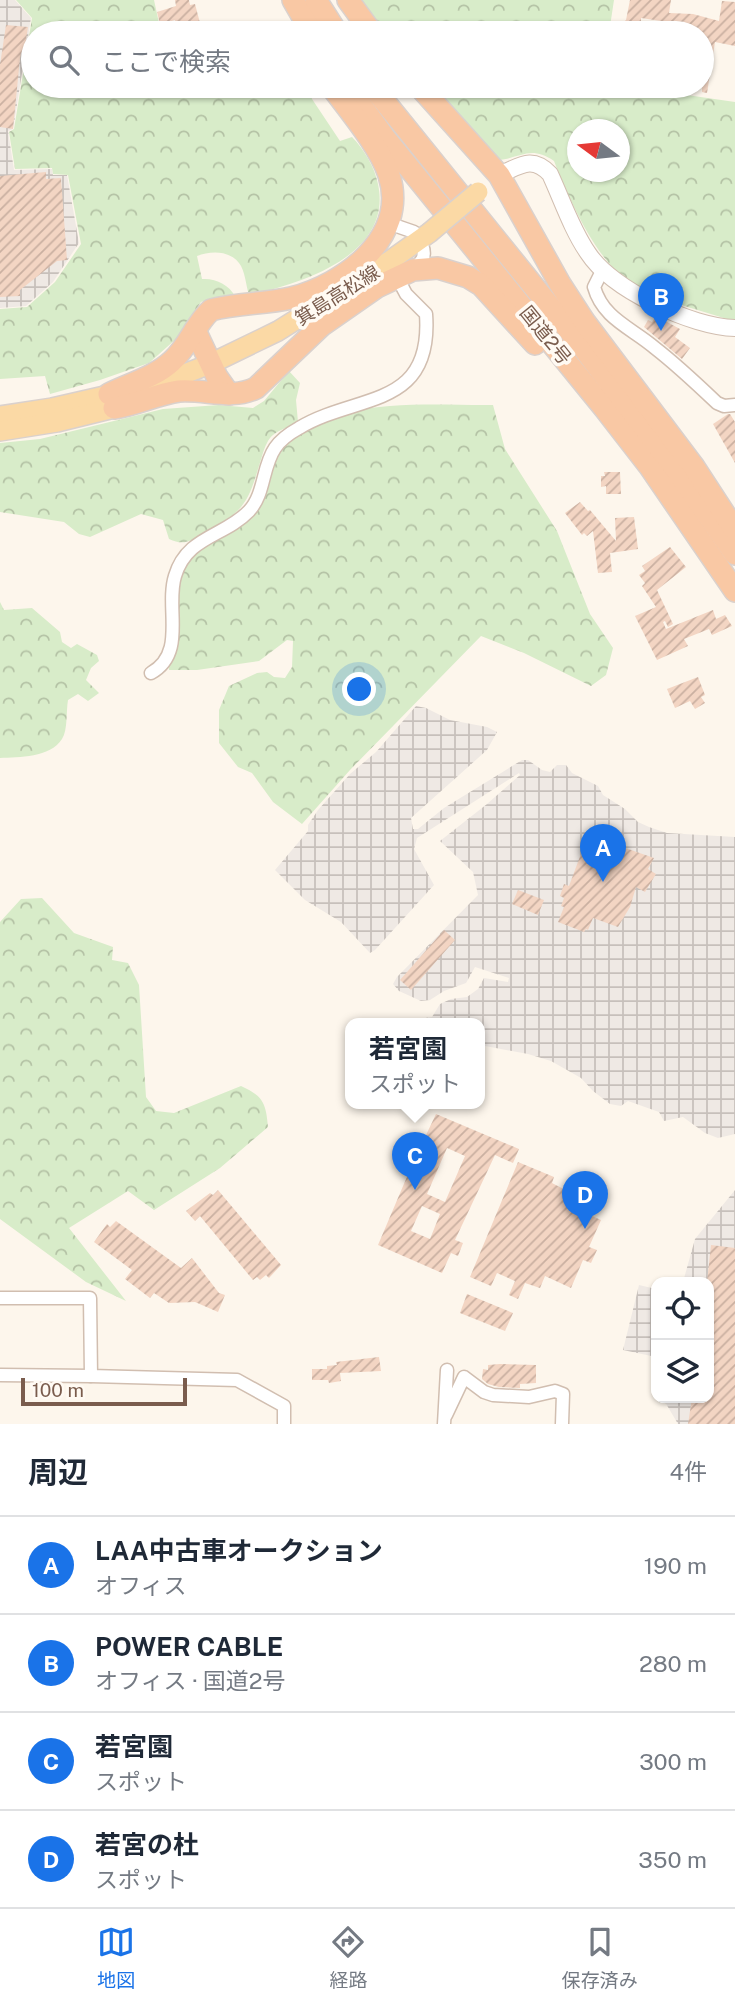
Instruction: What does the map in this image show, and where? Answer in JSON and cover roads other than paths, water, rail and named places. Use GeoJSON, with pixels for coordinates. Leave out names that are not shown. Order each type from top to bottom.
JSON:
{"type":"FeatureCollection","features":[{"type":"Feature","properties":{"kind":"highway"},"geometry":{"type":"LineString","coordinates":[[278,0],[290,21]]}},
{"type":"Feature","properties":{"kind":"highway"},"geometry":{"type":"LineString","coordinates":[[293,0],[305,21]]}},
{"type":"Feature","properties":{"kind":"highway"},"geometry":{"type":"LineString","coordinates":[[316,0],[329,21]]}},
{"type":"Feature","properties":{"kind":"highway"},"geometry":{"type":"LineString","coordinates":[[348,0],[363,21]]}},
{"type":"Feature","properties":{"kind":"highway"},"geometry":{"type":"LineString","coordinates":[[111,401],[171,362],[187,345],[202,318],[211,310],[307,293],[365,260],[380,240],[387,223],[392,204],[389,175],[358,122],[340,98]]}},
{"type":"Feature","properties":{"kind":"highway","name":"国道2号"},"geometry":{"type":"LineString","coordinates":[[356,98],[384,137],[606,409],[658,479],[735,592]]}},
{"type":"Feature","properties":{"kind":"highway","name":"国道2号"},"geometry":{"type":"LineString","coordinates":[[382,98],[593,361],[673,465],[735,554]]}},
{"type":"Feature","properties":{"kind":"highway"},"geometry":{"type":"LineString","coordinates":[[430,98],[499,175],[560,284],[584,321],[694,467],[735,530]]}},
{"type":"Feature","properties":{"kind":"highway"},"geometry":{"type":"LineString","coordinates":[[111,401],[131,406],[177,391],[243,395],[256,387],[321,326],[377,287],[405,273],[438,268],[468,277],[481,285],[550,360],[606,409]]}},
{"type":"Feature","properties":{"kind":"highway"},"geometry":{"type":"LineString","coordinates":[[195,330],[210,364],[229,394]]}},
{"type":"Feature","properties":{"kind":"main road","name":"箕島高松線"},"geometry":{"type":"LineString","coordinates":[[0,431],[57,422],[210,364],[278,331],[391,260],[499,175]]}},
{"type":"Feature","properties":{"kind":"main road","name":"箕島高松線"},"geometry":{"type":"LineString","coordinates":[[0,416],[111,401]]}},
{"type":"Feature","properties":{"kind":"street"},"geometry":{"type":"LineString","coordinates":[[499,175],[524,164],[533,162],[541,165],[550,174],[587,253],[602,271],[645,300],[698,321],[723,328],[735,328]]}},
{"type":"Feature","properties":{"kind":"street"},"geometry":{"type":"LineString","coordinates":[[151,673],[160,668],[172,645],[174,630],[171,598],[179,566],[195,545],[246,514],[256,502],[268,462],[276,447],[287,435],[308,422],[335,410],[371,402],[402,386],[413,374],[426,340],[426,314],[406,294],[405,273],[423,258],[425,252],[422,237],[387,223]]}},
{"type":"Feature","properties":{"kind":"street"},"geometry":{"type":"LineString","coordinates":[[602,271],[594,287],[598,300],[607,311],[623,327],[653,346],[717,403],[724,406],[735,405]]}},
{"type":"Feature","properties":{"kind":"street"},"geometry":{"type":"LineString","coordinates":[[0,1298],[90,1298],[91,1376]]}},
{"type":"Feature","properties":{"kind":"street"},"geometry":{"type":"LineString","coordinates":[[445,1419],[446,1370]]}},
{"type":"Feature","properties":{"kind":"street"},"geometry":{"type":"LineString","coordinates":[[0,1375],[237,1380],[284,1406],[284,1424]]}},
{"type":"Feature","properties":{"kind":"street"},"geometry":{"type":"LineString","coordinates":[[445,1419],[464,1377],[484,1392],[493,1395],[529,1397],[555,1391],[562,1394],[562,1424]]}},
{"type":"Feature","properties":{"kind":"place","name":"POWER CABLE"},"geometry":{"type":"Point","coordinates":[661,331]}},
{"type":"Feature","properties":{"kind":"place","name":"LAA中古車オークション"},"geometry":{"type":"Point","coordinates":[603,882]}},
{"type":"Feature","properties":{"kind":"place","name":"若宮園"},"geometry":{"type":"Point","coordinates":[415,1190]}},
{"type":"Feature","properties":{"kind":"place","name":"若宮の杜"},"geometry":{"type":"Point","coordinates":[585,1229]}}]}
